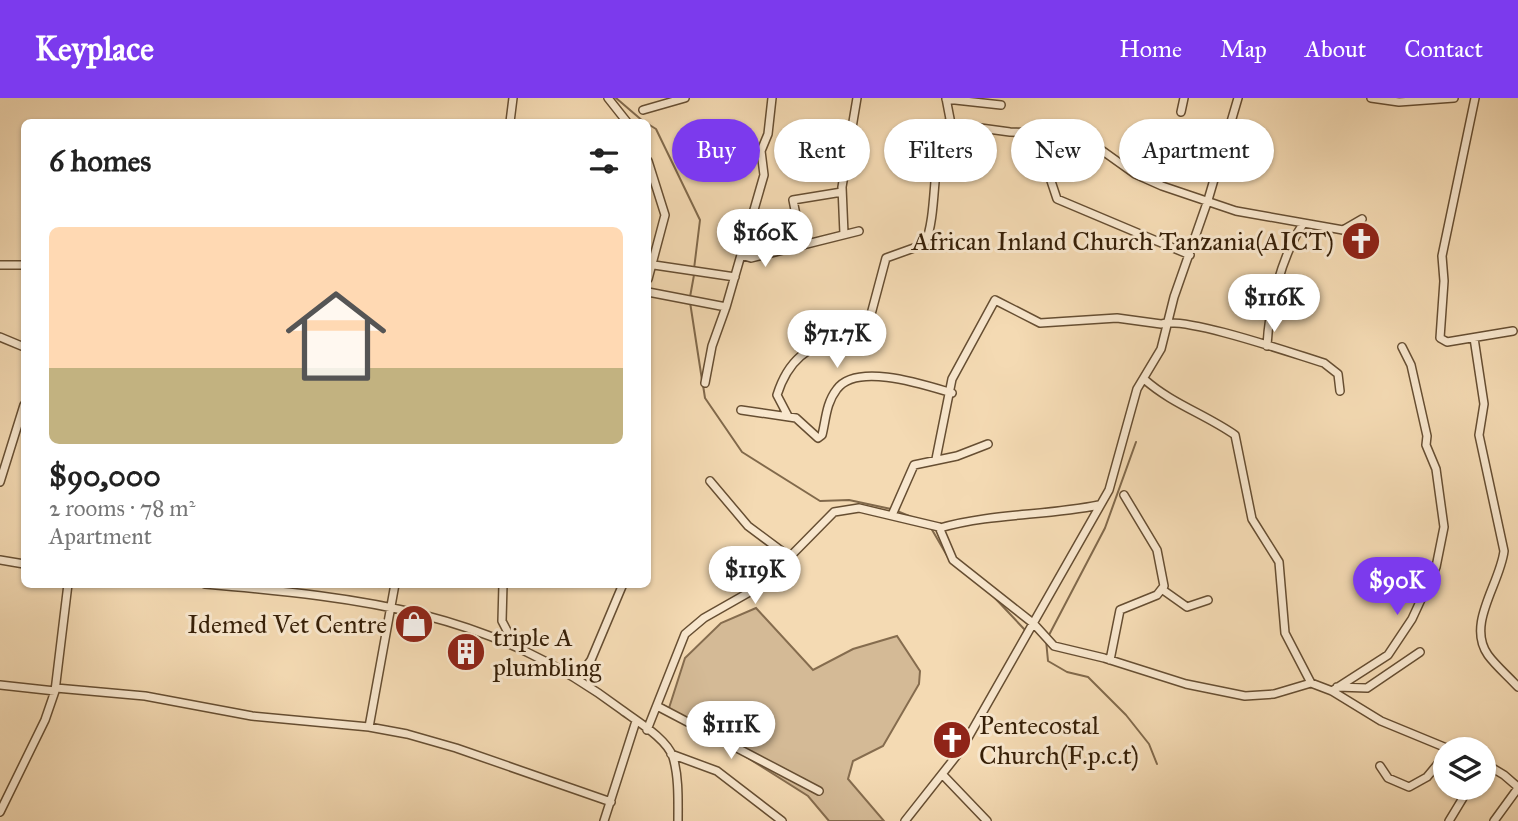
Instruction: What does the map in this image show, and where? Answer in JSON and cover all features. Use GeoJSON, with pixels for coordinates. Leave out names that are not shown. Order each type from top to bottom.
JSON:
{"type":"FeatureCollection","features":[{"type":"Feature","properties":{"kind":"street"},"geometry":{"type":"LineString","coordinates":[[510,119],[513,98]]}},
{"type":"Feature","properties":{"kind":"street"},"geometry":{"type":"LineString","coordinates":[[608,98],[625,119]]}},
{"type":"Feature","properties":{"kind":"street"},"geometry":{"type":"LineString","coordinates":[[643,110],[685,98]]}},
{"type":"Feature","properties":{"kind":"street"},"geometry":{"type":"LineString","coordinates":[[705,383],[712,346],[735,277],[765,169],[761,151],[767,138],[772,98]]}},
{"type":"Feature","properties":{"kind":"street"},"geometry":{"type":"LineString","coordinates":[[844,234],[842,192],[857,98]]}},
{"type":"Feature","properties":{"kind":"street"},"geometry":{"type":"LineString","coordinates":[[1181,113],[1184,98]]}},
{"type":"Feature","properties":{"kind":"street"},"geometry":{"type":"LineString","coordinates":[[905,821],[961,750],[1109,489],[1137,389],[1161,349],[1174,297],[1208,200],[1238,98]]}},
{"type":"Feature","properties":{"kind":"street"},"geometry":{"type":"LineString","coordinates":[[1371,98],[1399,102],[1454,98]]}},
{"type":"Feature","properties":{"kind":"street"},"geometry":{"type":"LineString","coordinates":[[1475,98],[1444,242],[1439,332],[1441,341],[1447,342],[1513,331]]}},
{"type":"Feature","properties":{"kind":"street"},"geometry":{"type":"LineString","coordinates":[[949,119],[946,99],[1001,105]]}},
{"type":"Feature","properties":{"kind":"street"},"geometry":{"type":"LineString","coordinates":[[1105,153],[1135,174],[1236,211],[1343,230],[1362,219]]}},
{"type":"Feature","properties":{"kind":"street"},"geometry":{"type":"LineString","coordinates":[[651,171],[665,215],[651,271]]}},
{"type":"Feature","properties":{"kind":"street"},"geometry":{"type":"LineString","coordinates":[[789,416],[777,395],[790,368],[816,344],[870,318],[886,258],[925,244],[937,182]]}},
{"type":"Feature","properties":{"kind":"street"},"geometry":{"type":"LineString","coordinates":[[1051,182],[1057,199],[1190,255]]}},
{"type":"Feature","properties":{"kind":"street"},"geometry":{"type":"LineString","coordinates":[[802,245],[793,200],[842,192]]}},
{"type":"Feature","properties":{"kind":"street"},"geometry":{"type":"LineString","coordinates":[[1266,346],[1268,325],[1283,270],[1295,237],[1303,224]]}},
{"type":"Feature","properties":{"kind":"street"},"geometry":{"type":"LineString","coordinates":[[741,255],[751,258],[859,231]]}},
{"type":"Feature","properties":{"kind":"street"},"geometry":{"type":"LineString","coordinates":[[0,265],[21,265]]}},
{"type":"Feature","properties":{"kind":"street"},"geometry":{"type":"LineString","coordinates":[[653,265],[735,277]]}},
{"type":"Feature","properties":{"kind":"street"},"geometry":{"type":"LineString","coordinates":[[651,293],[726,307]]}},
{"type":"Feature","properties":{"kind":"street"},"geometry":{"type":"LineString","coordinates":[[936,459],[952,393],[952,379],[995,300],[1040,323],[1117,318],[1161,324],[1168,322],[1266,346],[1324,363],[1338,374],[1340,391]]}},
{"type":"Feature","properties":{"kind":"street"},"geometry":{"type":"LineString","coordinates":[[0,337],[21,346]]}},
{"type":"Feature","properties":{"kind":"street"},"geometry":{"type":"LineString","coordinates":[[1474,338],[1484,404],[1479,435],[1504,551],[1502,569],[1482,620],[1480,633],[1489,657],[1518,687]]}},
{"type":"Feature","properties":{"kind":"street"},"geometry":{"type":"LineString","coordinates":[[1334,689],[1370,669],[1394,647],[1432,577],[1444,527],[1436,470],[1426,445],[1427,436],[1411,365],[1402,347]]}},
{"type":"Feature","properties":{"kind":"street"},"geometry":{"type":"LineString","coordinates":[[741,411],[799,419],[814,437],[819,438],[828,406],[838,386],[858,378],[886,377],[952,393]]}},
{"type":"Feature","properties":{"kind":"street"},"geometry":{"type":"LineString","coordinates":[[1144,379],[1179,406],[1203,415],[1235,435],[1252,519],[1279,562],[1285,633],[1311,683]]}},
{"type":"Feature","properties":{"kind":"street"},"geometry":{"type":"LineString","coordinates":[[0,482],[21,425]]}},
{"type":"Feature","properties":{"kind":"street"},"geometry":{"type":"LineString","coordinates":[[892,515],[912,467],[988,444]]}},
{"type":"Feature","properties":{"kind":"street"},"geometry":{"type":"LineString","coordinates":[[710,481],[748,526],[791,558]]}},
{"type":"Feature","properties":{"kind":"street"},"geometry":{"type":"LineString","coordinates":[[1124,495],[1157,550],[1164,579],[1163,590]]}},
{"type":"Feature","properties":{"kind":"street"},"geometry":{"type":"LineString","coordinates":[[647,730],[685,634],[704,618],[762,585],[791,558],[813,530],[840,509],[859,508],[940,528],[973,520],[1065,512],[1099,505]]}},
{"type":"Feature","properties":{"kind":"street"},"geometry":{"type":"LineString","coordinates":[[940,528],[953,560],[1034,624],[1054,646],[1186,684],[1245,696],[1274,694],[1311,683],[1334,689],[1367,688],[1420,652]]}},
{"type":"Feature","properties":{"kind":"street"},"geometry":{"type":"LineString","coordinates":[[0,560],[21,564]]}},
{"type":"Feature","properties":{"kind":"street"},"geometry":{"type":"LineString","coordinates":[[0,812],[46,720],[56,690],[68,588]]}},
{"type":"Feature","properties":{"kind":"street"},"geometry":{"type":"LineString","coordinates":[[279,588],[393,607],[468,626],[516,647],[578,678],[636,721],[671,754],[717,771],[782,821]]}},
{"type":"Feature","properties":{"kind":"street"},"geometry":{"type":"LineString","coordinates":[[369,727],[395,588]]}},
{"type":"Feature","properties":{"kind":"street"},"geometry":{"type":"LineString","coordinates":[[503,588],[502,621],[516,647]]}},
{"type":"Feature","properties":{"kind":"street"},"geometry":{"type":"LineString","coordinates":[[578,678],[591,660],[621,588]]}},
{"type":"Feature","properties":{"kind":"street"},"geometry":{"type":"LineString","coordinates":[[1110,660],[1120,610],[1163,590]]}},
{"type":"Feature","properties":{"kind":"street"},"geometry":{"type":"LineString","coordinates":[[1163,590],[1187,607],[1208,600]]}},
{"type":"Feature","properties":{"kind":"street"},"geometry":{"type":"LineString","coordinates":[[0,685],[158,698],[252,716],[369,727],[456,748],[611,802]]}},
{"type":"Feature","properties":{"kind":"street"},"geometry":{"type":"LineString","coordinates":[[1334,689],[1381,722],[1433,743]]}},
{"type":"Feature","properties":{"kind":"street"},"geometry":{"type":"LineString","coordinates":[[657,706],[819,791]]}},
{"type":"Feature","properties":{"kind":"street"},"geometry":{"type":"LineString","coordinates":[[604,821],[636,721]]}},
{"type":"Feature","properties":{"kind":"street"},"geometry":{"type":"LineString","coordinates":[[671,754],[677,784],[678,821]]}},
{"type":"Feature","properties":{"kind":"street"},"geometry":{"type":"LineString","coordinates":[[1380,766],[1388,778],[1409,787],[1427,777],[1433,770]]}},
{"type":"Feature","properties":{"kind":"street"},"geometry":{"type":"LineString","coordinates":[[1494,821],[1518,787],[1496,772]]}},
{"type":"Feature","properties":{"kind":"street"},"geometry":{"type":"LineString","coordinates":[[942,774],[987,821]]}},
{"type":"Feature","properties":{"kind":"street"},"geometry":{"type":"LineString","coordinates":[[1449,821],[1462,800]]}},
{"type":"Feature","properties":{"kind":"shaded area"},"geometry":{"type":"Polygon","coordinates":[[[756,608],[813,670],[853,649],[897,636],[920,671],[919,684],[883,746],[853,761],[848,779],[884,821],[829,821],[808,796],[669,708],[685,658],[721,623],[756,608]]]}},
{"type":"Feature","properties":{"kind":"waterway"},"geometry":{"type":"LineString","coordinates":[[616,98],[640,119]]}},
{"type":"Feature","properties":{"kind":"waterway"},"geometry":{"type":"LineString","coordinates":[[651,126],[656,129],[700,220],[694,269]]}},
{"type":"Feature","properties":{"kind":"waterway"},"geometry":{"type":"LineString","coordinates":[[690,297],[694,275]]}},
{"type":"Feature","properties":{"kind":"waterway"},"geometry":{"type":"LineString","coordinates":[[690,302],[702,380]]}},
{"type":"Feature","properties":{"kind":"waterway"},"geometry":{"type":"LineString","coordinates":[[703,385],[705,398],[742,452],[820,501],[849,500],[891,509]]}},
{"type":"Feature","properties":{"kind":"waterway"},"geometry":{"type":"LineString","coordinates":[[1049,635],[1105,528],[1136,442]]}},
{"type":"Feature","properties":{"kind":"waterway"},"geometry":{"type":"LineString","coordinates":[[897,511],[914,518]]}},
{"type":"Feature","properties":{"kind":"waterway"},"geometry":{"type":"LineString","coordinates":[[931,528],[949,559]]}},
{"type":"Feature","properties":{"kind":"waterway"},"geometry":{"type":"LineString","coordinates":[[969,569],[979,576]]}},
{"type":"Feature","properties":{"kind":"waterway"},"geometry":{"type":"LineString","coordinates":[[993,596],[1025,630],[1015,649]]}},
{"type":"Feature","properties":{"kind":"waterway"},"geometry":{"type":"LineString","coordinates":[[1046,640],[1048,661],[1067,672],[1088,677],[1126,715],[1149,744],[1157,764]]}},
{"type":"Feature","properties":{"kind":"place","name":"African Inland Church Tanzania(AICT)"},"geometry":{"type":"Point","coordinates":[1361,241]}},
{"type":"Feature","properties":{"kind":"place","name":"Idemed Vet Centre"},"geometry":{"type":"Point","coordinates":[414,624]}},
{"type":"Feature","properties":{"kind":"place","name":"triple A plumbling"},"geometry":{"type":"Point","coordinates":[466,652]}},
{"type":"Feature","properties":{"kind":"place","name":"Pentecostal Church(F.p.c.t)"},"geometry":{"type":"Point","coordinates":[952,740]}}]}
